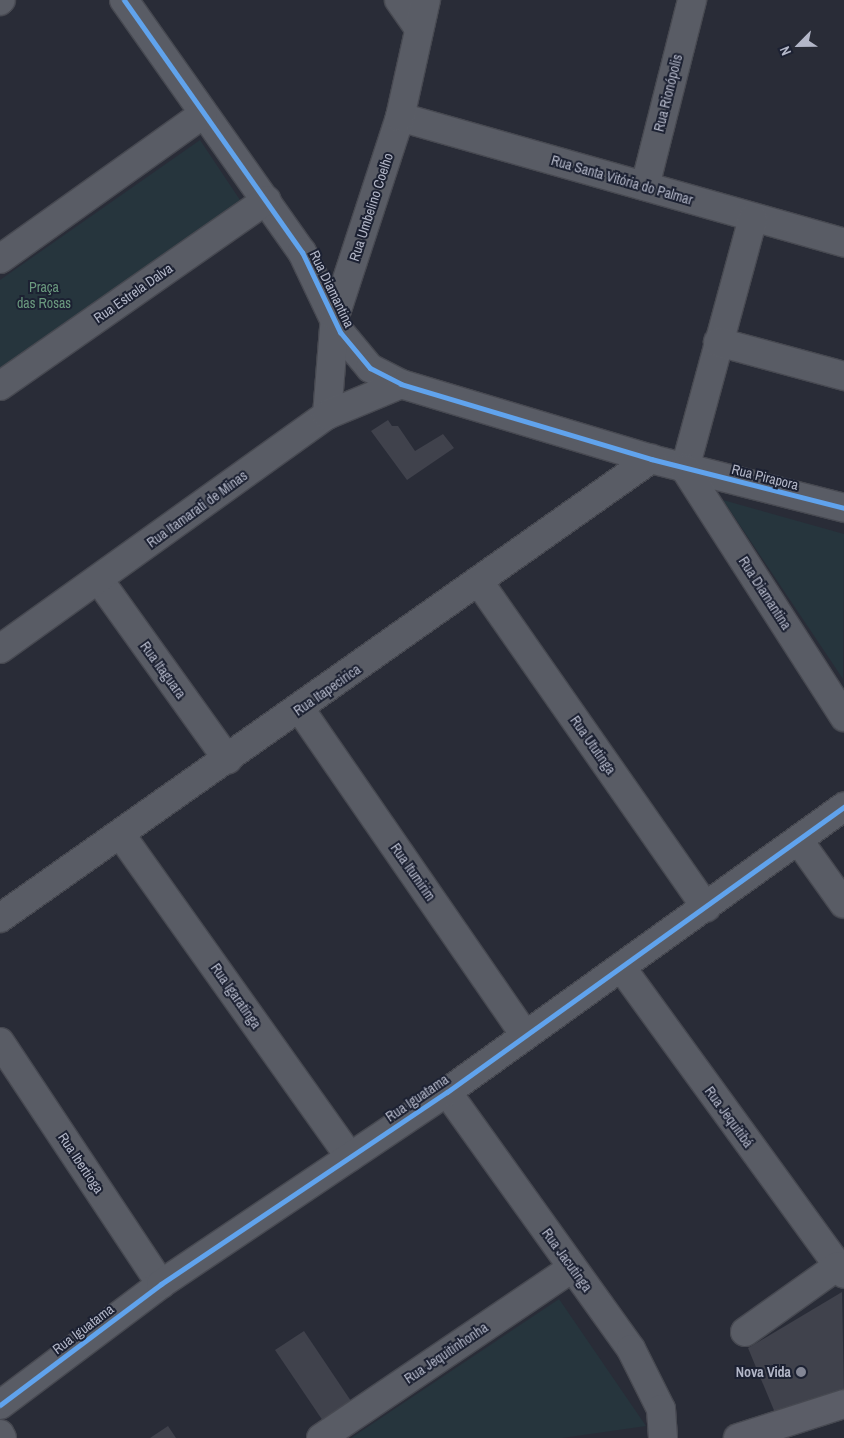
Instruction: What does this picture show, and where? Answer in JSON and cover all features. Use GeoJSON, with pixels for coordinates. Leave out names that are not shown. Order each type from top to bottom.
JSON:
{"type":"FeatureCollection","features":[{"type":"Feature","properties":{"kind":"main road"},"geometry":{"type":"LineString","coordinates":[[738,1438],[844,1404]]}},
{"type":"Feature","properties":{"kind":"street","name":"Rua Diamantina"},"geometry":{"type":"LineString","coordinates":[[124,0],[302,252],[335,316],[340,332],[357,357],[384,377],[400,384],[651,459]]}},
{"type":"Feature","properties":{"kind":"street"},"geometry":{"type":"LineString","coordinates":[[399,0],[418,27]]}},
{"type":"Feature","properties":{"kind":"street","name":"Rua Umbelino Coelho"},"geometry":{"type":"LineString","coordinates":[[328,415],[335,316],[400,117],[418,27],[426,0]]}},
{"type":"Feature","properties":{"kind":"street","name":"Rua Rionópolis"},"geometry":{"type":"LineString","coordinates":[[645,186],[692,0]]}},
{"type":"Feature","properties":{"kind":"street"},"geometry":{"type":"LineString","coordinates":[[0,259],[203,114]]}},
{"type":"Feature","properties":{"kind":"street","name":"Rua Santa Vitória do Palmar"},"geometry":{"type":"LineString","coordinates":[[400,117],[844,243]]}},
{"type":"Feature","properties":{"kind":"street","name":"Rua Estrela Dalva"},"geometry":{"type":"LineString","coordinates":[[0,386],[267,200]]}},
{"type":"Feature","properties":{"kind":"street"},"geometry":{"type":"LineString","coordinates":[[685,469],[753,218]]}},
{"type":"Feature","properties":{"kind":"street"},"geometry":{"type":"LineString","coordinates":[[718,342],[844,376]]}},
{"type":"Feature","properties":{"kind":"street","name":"Rua Itamarati de Minas"},"geometry":{"type":"LineString","coordinates":[[0,648],[99,580],[328,415],[400,384]]}},
{"type":"Feature","properties":{"kind":"street","name":"Rua Pirapora"},"geometry":{"type":"LineString","coordinates":[[651,459],[844,508]]}},
{"type":"Feature","properties":{"kind":"street","name":"Rua Itapecirica"},"geometry":{"type":"LineString","coordinates":[[0,918],[228,760],[651,459]]}},
{"type":"Feature","properties":{"kind":"street","name":"Rua Diamantina"},"geometry":{"type":"LineString","coordinates":[[685,469],[844,716]]}},
{"type":"Feature","properties":{"kind":"street","name":"Rua Itaguara"},"geometry":{"type":"LineString","coordinates":[[99,580],[228,760]]}},
{"type":"Feature","properties":{"kind":"street","name":"Rua Ututinga"},"geometry":{"type":"LineString","coordinates":[[479,582],[706,908]]}},
{"type":"Feature","properties":{"kind":"street","name":"Rua Itumirim"},"geometry":{"type":"LineString","coordinates":[[300,709],[525,1035]]}},
{"type":"Feature","properties":{"kind":"street","name":"Rua Iguatama"},"geometry":{"type":"LineString","coordinates":[[0,1405],[162,1284],[447,1092],[706,908],[844,807]]}},
{"type":"Feature","properties":{"kind":"street","name":"Rua Igaratinga"},"geometry":{"type":"LineString","coordinates":[[121,835],[350,1157]]}},
{"type":"Feature","properties":{"kind":"street"},"geometry":{"type":"LineString","coordinates":[[799,841],[844,904]]}},
{"type":"Feature","properties":{"kind":"street","name":"Rua Jequitibá"},"geometry":{"type":"LineString","coordinates":[[621,967],[841,1270],[745,1332]]}},
{"type":"Feature","properties":{"kind":"street","name":"Rua Ibertioga"},"geometry":{"type":"LineString","coordinates":[[0,1042],[162,1284]]}},
{"type":"Feature","properties":{"kind":"street","name":"Rua Jacutinga"},"geometry":{"type":"LineString","coordinates":[[447,1092],[572,1268],[616,1325],[642,1367],[661,1409],[662,1438]]}},
{"type":"Feature","properties":{"kind":"street","name":"Rua Jequitinhonha"},"geometry":{"type":"LineString","coordinates":[[321,1438],[572,1268]]}},
{"type":"Feature","properties":{"kind":"street"},"geometry":{"type":"LineString","coordinates":[[0,1434],[2,1438]]}},
{"type":"Feature","properties":{"kind":"green space","name":"Praça das Rosas"},"geometry":{"type":"Polygon","coordinates":[[[200,140],[240,200],[0,372],[0,280],[200,140]]]}},
{"type":"Feature","properties":{"kind":"green space"},"geometry":{"type":"Polygon","coordinates":[[[723,500],[844,534],[843,679],[723,500]]]}},
{"type":"Feature","properties":{"kind":"green space"},"geometry":{"type":"Polygon","coordinates":[[[559,1299],[646,1426],[562,1438],[351,1438],[559,1299]]]}},
{"type":"Feature","properties":{"kind":"building"},"geometry":{"type":"Polygon","coordinates":[[[388,420],[392,426],[398,426],[415,451],[443,434],[454,448],[407,480],[371,431],[388,420]]]}},
{"type":"Feature","properties":{"kind":"building","name":"Nova Vida"},"geometry":{"type":"Polygon","coordinates":[[[842,1292],[844,1395],[778,1420],[748,1348],[842,1292]]]}},
{"type":"Feature","properties":{"kind":"building"},"geometry":{"type":"Polygon","coordinates":[[[304,1331],[351,1401],[323,1421],[275,1350],[304,1331]]]}},
{"type":"Feature","properties":{"kind":"building"},"geometry":{"type":"Polygon","coordinates":[[[168,1426],[176,1438],[150,1438],[168,1426]]]}},
{"type":"Feature","properties":{"kind":"cycle path"},"geometry":{"type":"LineString","coordinates":[[124,0],[302,252],[340,332],[370,368],[401,384],[651,459],[844,508]]}},
{"type":"Feature","properties":{"kind":"cycle path"},"geometry":{"type":"LineString","coordinates":[[0,1405],[161,1284],[447,1092],[844,807]]}},
{"type":"Feature","properties":{"kind":"place","name":"Nova Vida"},"geometry":{"type":"Point","coordinates":[801,1372]}}]}
